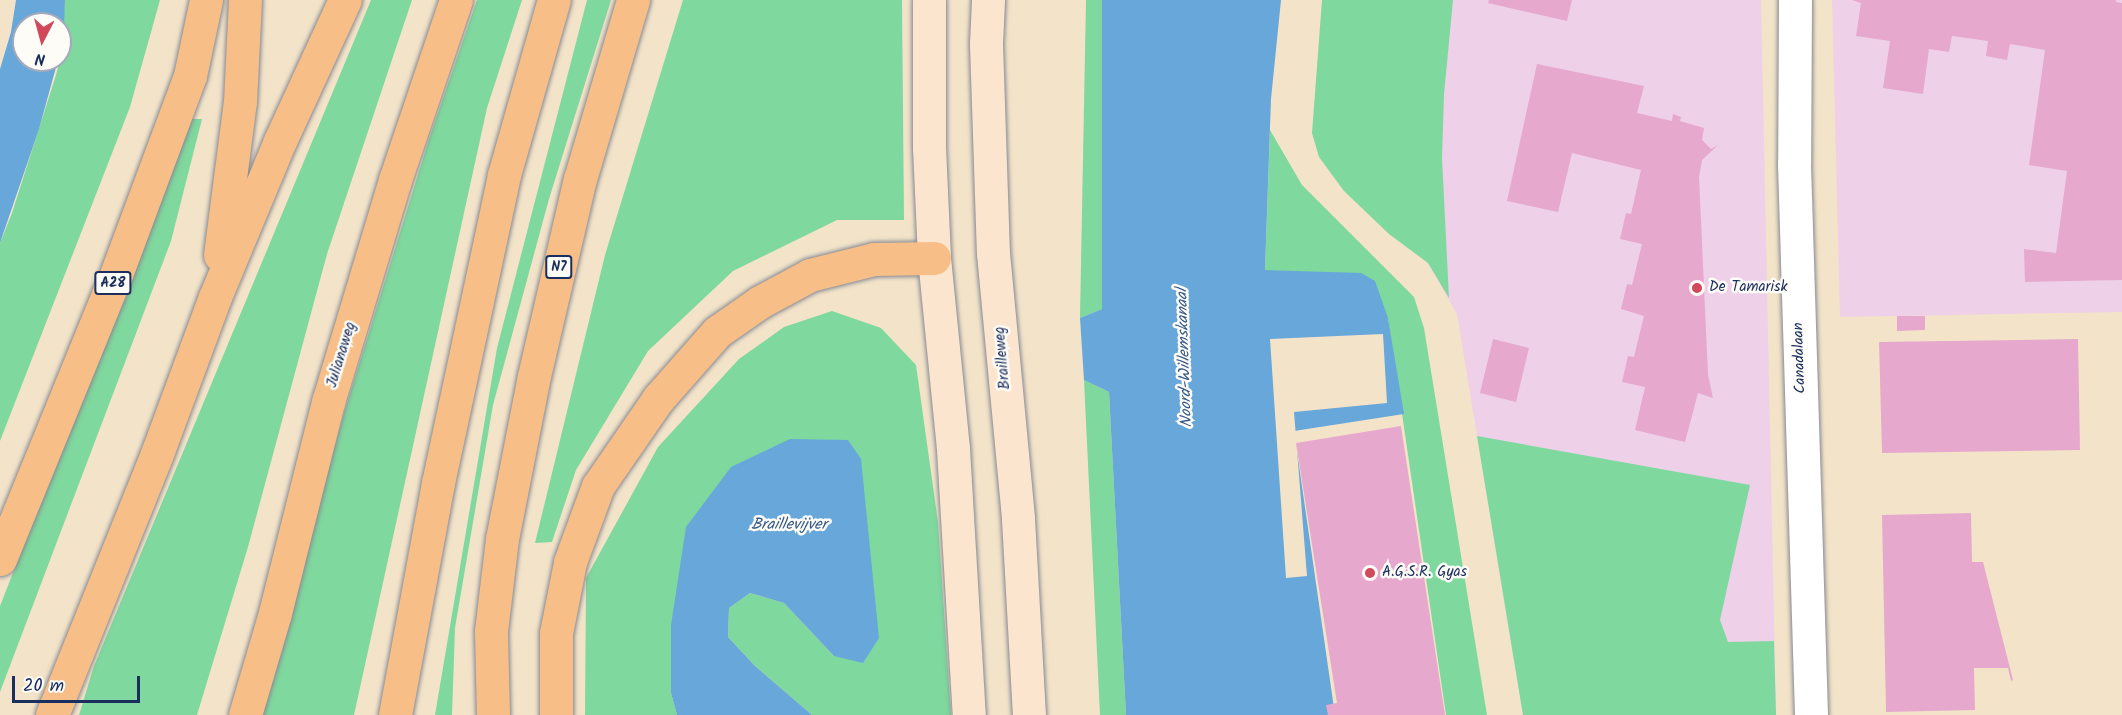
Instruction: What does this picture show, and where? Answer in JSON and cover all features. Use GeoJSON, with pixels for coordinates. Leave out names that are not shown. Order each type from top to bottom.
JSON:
{"type":"FeatureCollection","features":[{"type":"Feature","properties":{"kind":"highway","name":"A28"},"geometry":{"type":"LineString","coordinates":[[0,559],[114,280],[186,86],[206,0]]}},
{"type":"Feature","properties":{"kind":"highway"},"geometry":{"type":"LineString","coordinates":[[215,297],[240,102],[245,0]]}},
{"type":"Feature","properties":{"kind":"highway"},"geometry":{"type":"LineString","coordinates":[[52,715],[158,451],[215,297],[280,141],[345,0]]}},
{"type":"Feature","properties":{"kind":"highway","name":"Julianaweg"},"geometry":{"type":"LineString","coordinates":[[245,715],[275,613],[328,402],[395,180],[456,0]]}},
{"type":"Feature","properties":{"kind":"highway"},"geometry":{"type":"LineString","coordinates":[[395,715],[438,483],[501,186],[554,0]]}},
{"type":"Feature","properties":{"kind":"highway","name":"N7"},"geometry":{"type":"LineString","coordinates":[[493,715],[490,631],[502,539],[531,387],[580,178],[633,0]]}},
{"type":"Feature","properties":{"kind":"highway"},"geometry":{"type":"LineString","coordinates":[[556,715],[556,633],[570,562],[598,486],[658,399],[717,332],[760,302],[810,275],[874,259],[934,258]]}},
{"type":"Feature","properties":{"kind":"main road"},"geometry":{"type":"LineString","coordinates":[[929,0],[929,147],[934,258],[953,450],[969,715]]}},
{"type":"Feature","properties":{"kind":"main road","name":"Brailleweg"},"geometry":{"type":"LineString","coordinates":[[988,0],[986,44],[993,253],[1018,519],[1029,715]]}},
{"type":"Feature","properties":{"kind":"street","name":"Canadalaan"},"geometry":{"type":"LineString","coordinates":[[1795,0],[1794,164],[1811,715]]}},
{"type":"Feature","properties":{"kind":"shaded area"},"geometry":{"type":"Polygon","coordinates":[[[1386,0],[1761,0],[1776,715],[1523,715],[1457,314],[1428,263],[1407,247],[1386,0]]]}},
{"type":"Feature","properties":{"kind":"shaded area"},"geometry":{"type":"Polygon","coordinates":[[[1832,0],[2122,0],[2122,312],[1840,317],[1832,0]]]}},
{"type":"Feature","properties":{"kind":"green space"},"geometry":{"type":"Polygon","coordinates":[[[65,0],[160,0],[130,107],[0,441],[0,243],[12,213],[57,72],[72,72],[72,12],[64,12],[65,0]]]}},
{"type":"Feature","properties":{"kind":"green space"},"geometry":{"type":"Polygon","coordinates":[[[371,0],[412,0],[327,254],[248,547],[197,715],[79,715],[94,666],[371,0]]]}},
{"type":"Feature","properties":{"kind":"green space"},"geometry":{"type":"Polygon","coordinates":[[[477,0],[522,0],[487,108],[354,715],[261,715],[344,413],[429,139],[477,0]]]}},
{"type":"Feature","properties":{"kind":"green space"},"geometry":{"type":"Polygon","coordinates":[[[587,0],[611,0],[549,199],[493,405],[455,628],[452,715],[435,715],[497,348],[587,0]]]}},
{"type":"Feature","properties":{"kind":"green space"},"geometry":{"type":"Polygon","coordinates":[[[683,0],[902,0],[904,220],[837,220],[733,271],[648,351],[576,470],[552,542],[535,543],[605,255],[683,0]]]}},
{"type":"Feature","properties":{"kind":"green space"},"geometry":{"type":"Polygon","coordinates":[[[1086,0],[1102,0],[1102,309],[1080,318],[1086,0]]]}},
{"type":"Feature","properties":{"kind":"green space"},"geometry":{"type":"Polygon","coordinates":[[[1322,0],[1453,0],[1444,94],[1442,158],[1449,298],[1428,263],[1389,234],[1344,191],[1319,157],[1312,133],[1322,0]]]}},
{"type":"Feature","properties":{"kind":"green space"},"geometry":{"type":"Polygon","coordinates":[[[191,119],[202,119],[171,241],[0,692],[0,606],[191,119]]]}},
{"type":"Feature","properties":{"kind":"green space"},"geometry":{"type":"Polygon","coordinates":[[[1270,130],[1302,185],[1414,297],[1424,328],[1487,715],[1446,715],[1388,318],[1265,270],[1270,130]]]}},
{"type":"Feature","properties":{"kind":"green space"},"geometry":{"type":"Polygon","coordinates":[[[832,311],[881,328],[916,365],[938,522],[951,715],[812,715],[755,666],[728,637],[729,608],[750,593],[784,603],[834,656],[790,439],[671,693],[677,715],[585,715],[586,578],[658,447],[739,359],[784,327],[832,311]]]}},
{"type":"Feature","properties":{"kind":"green space"},"geometry":{"type":"Polygon","coordinates":[[[1084,380],[1109,392],[1126,715],[1100,715],[1084,380]]]}},
{"type":"Feature","properties":{"kind":"green space"},"geometry":{"type":"Polygon","coordinates":[[[1477,436],[1750,485],[1720,620],[1728,642],[1774,641],[1776,715],[1523,715],[1477,436]]]}},
{"type":"Feature","properties":{"kind":"water"},"geometry":{"type":"Polygon","coordinates":[[[16,0],[65,0],[65,12],[14,12],[16,0]]]}},
{"type":"Feature","properties":{"kind":"water","name":"Noord-Willemskanaal"},"geometry":{"type":"Polygon","coordinates":[[[1102,0],[1281,0],[1271,99],[1265,270],[1361,273],[1375,281],[1388,318],[1404,414],[1294,431],[1335,715],[1126,715],[1109,392],[1084,380],[1080,318],[1102,309],[1102,0]]]}},
{"type":"Feature","properties":{"kind":"water"},"geometry":{"type":"Polygon","coordinates":[[[12,26],[12,72],[55,72],[39,129],[0,243],[0,69],[12,26]]]}},
{"type":"Feature","properties":{"kind":"water","name":"Braillevijver"},"geometry":{"type":"Polygon","coordinates":[[[790,439],[848,440],[861,459],[879,638],[863,663],[834,656],[784,603],[750,593],[729,608],[728,637],[755,666],[812,715],[677,715],[671,693],[671,625],[686,527],[731,467],[790,439]]]}},
{"type":"Feature","properties":{"kind":"pier"},"geometry":{"type":"Polygon","coordinates":[[[1383,334],[1387,403],[1294,412],[1307,576],[1286,578],[1270,339],[1383,334]]]}},
{"type":"Feature","properties":{"kind":"building"},"geometry":{"type":"Polygon","coordinates":[[[1489,0],[1572,0],[1567,21],[1488,3],[1489,0]]]}},
{"type":"Feature","properties":{"kind":"building"},"geometry":{"type":"Polygon","coordinates":[[[1852,0],[2116,0],[2122,3],[2122,280],[2025,282],[2024,249],[2056,253],[2067,171],[2029,165],[2045,50],[2010,44],[2007,60],[1986,56],[1988,41],[1952,36],[1949,52],[1929,49],[1923,94],[1883,88],[1890,41],[1856,36],[1861,3],[1852,0]]]}},
{"type":"Feature","properties":{"kind":"building"},"geometry":{"type":"Polygon","coordinates":[[[1537,64],[1644,86],[1637,113],[1672,121],[1673,114],[1681,117],[1680,121],[1704,128],[1702,140],[1711,149],[1718,145],[1702,160],[1699,177],[1708,375],[1713,398],[1698,393],[1685,442],[1635,430],[1645,387],[1622,382],[1628,356],[1634,357],[1644,316],[1621,309],[1627,284],[1632,285],[1642,244],[1620,239],[1626,213],[1631,214],[1641,170],[1572,153],[1558,212],[1507,201],[1537,64]]]}},
{"type":"Feature","properties":{"kind":"building"},"geometry":{"type":"Polygon","coordinates":[[[1897,316],[1925,316],[1925,330],[1897,331],[1897,316]]]}},
{"type":"Feature","properties":{"kind":"building"},"geometry":{"type":"Polygon","coordinates":[[[1493,339],[1529,348],[1516,402],[1480,393],[1493,339]]]}},
{"type":"Feature","properties":{"kind":"building"},"geometry":{"type":"Polygon","coordinates":[[[2078,339],[2080,450],[1882,453],[1879,342],[2078,339]]]}},
{"type":"Feature","properties":{"kind":"building","name":"A.G.S.R. Gyas"},"geometry":{"type":"Polygon","coordinates":[[[1401,426],[1445,715],[1328,715],[1326,705],[1337,703],[1296,443],[1401,426]]]}},
{"type":"Feature","properties":{"kind":"building"},"geometry":{"type":"Polygon","coordinates":[[[1971,513],[1972,562],[1983,562],[2013,680],[2011,681],[2008,668],[1974,668],[1975,710],[1886,712],[1882,515],[1971,513]]]}},
{"type":"Feature","properties":{"kind":"place","name":"De Tamarisk"},"geometry":{"type":"Point","coordinates":[1697,288]}},
{"type":"Feature","properties":{"kind":"place","name":"A.G.S.R. Gyas"},"geometry":{"type":"Point","coordinates":[1370,573]}}]}
